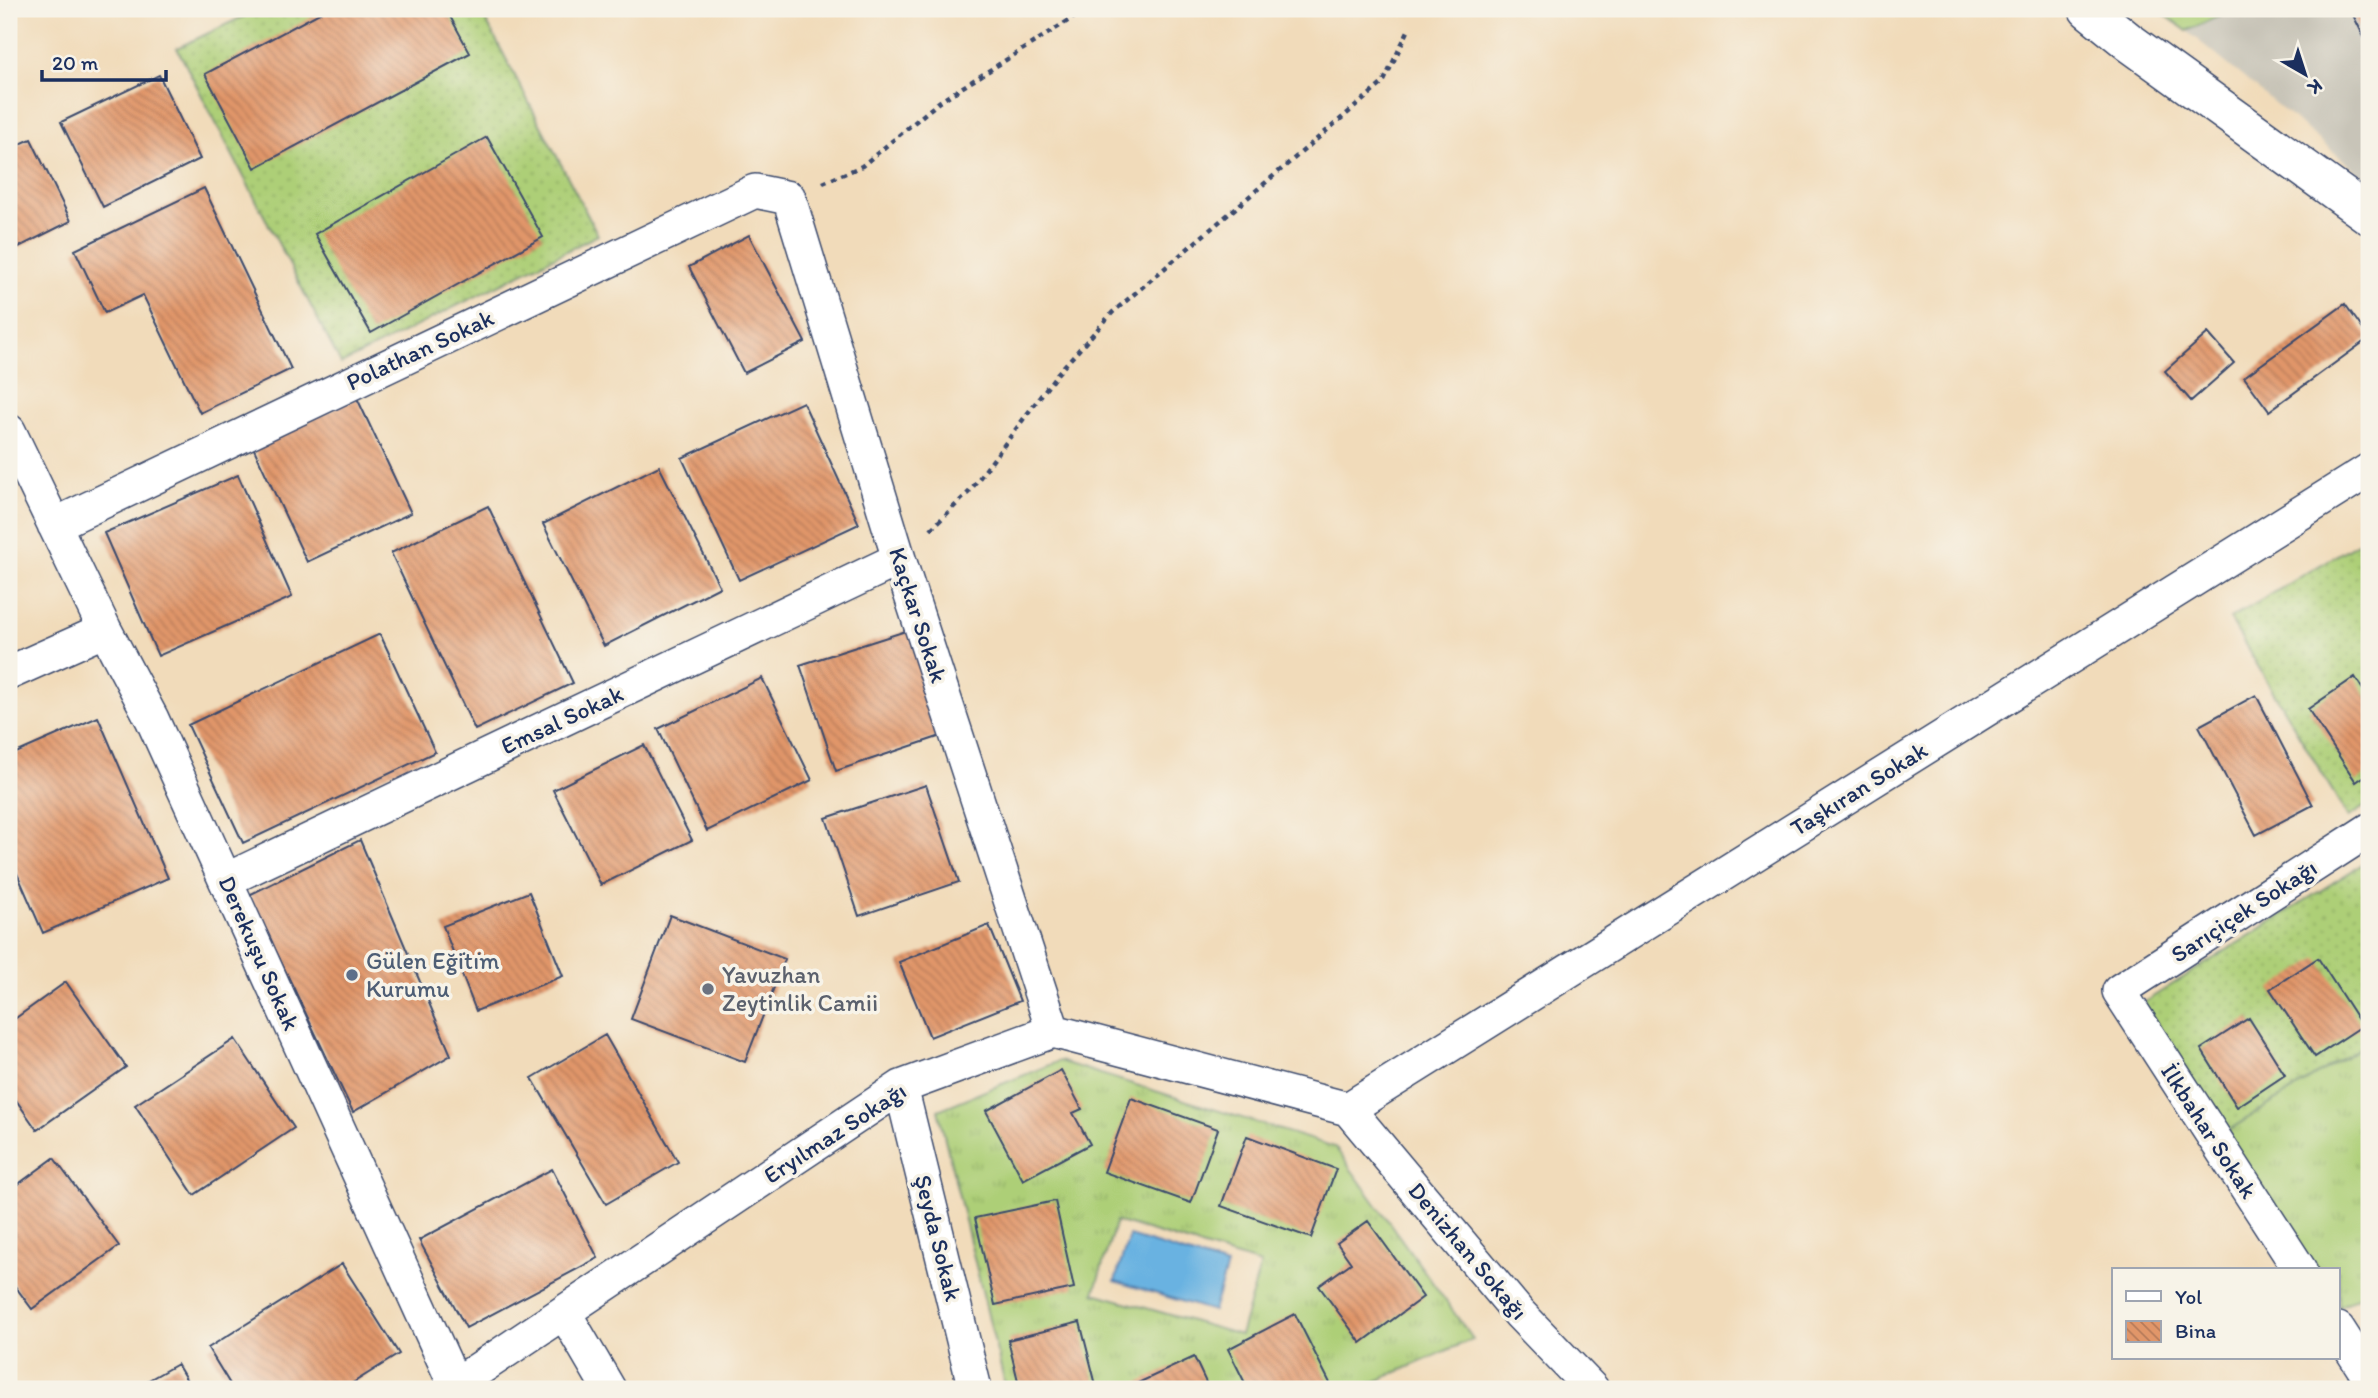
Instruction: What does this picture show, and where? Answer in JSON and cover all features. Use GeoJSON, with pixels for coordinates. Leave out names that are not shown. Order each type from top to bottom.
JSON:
{"type":"FeatureCollection","features":[{"type":"Feature","properties":{"kind":"street"},"geometry":{"type":"LineString","coordinates":[[2088,9],[2129,42],[2369,215]]}},
{"type":"Feature","properties":{"kind":"street","name":"Polathan Sokak"},"geometry":{"type":"LineString","coordinates":[[54,525],[755,191],[789,198]]}},
{"type":"Feature","properties":{"kind":"street","name":"Kaçkar Sokak"},"geometry":{"type":"LineString","coordinates":[[789,198],[899,559],[1053,1031]]}},
{"type":"Feature","properties":{"kind":"street","name":"Derekuşu Sokak"},"geometry":{"type":"LineString","coordinates":[[9,431],[105,631],[152,719],[452,1387]]}},
{"type":"Feature","properties":{"kind":"street","name":"Taşkıran Sokak"},"geometry":{"type":"LineString","coordinates":[[1348,1109],[2369,470]]}},
{"type":"Feature","properties":{"kind":"street","name":"Emsal Sokak"},"geometry":{"type":"LineString","coordinates":[[226,880],[899,559]]}},
{"type":"Feature","properties":{"kind":"street"},"geometry":{"type":"LineString","coordinates":[[9,673],[105,631]]}},
{"type":"Feature","properties":{"kind":"street","name":"Sarıçiçek Sokağı"},"geometry":{"type":"LineString","coordinates":[[2119,991],[2369,830]]}},
{"type":"Feature","properties":{"kind":"street","name":"İlkbahar Sokak"},"geometry":{"type":"LineString","coordinates":[[2119,991],[2299,1268]]}},
{"type":"Feature","properties":{"kind":"street"},"geometry":{"type":"LineString","coordinates":[[1053,1031],[1348,1109]]}},
{"type":"Feature","properties":{"kind":"street","name":"Eryılmaz Sokağı"},"geometry":{"type":"LineString","coordinates":[[452,1387],[901,1087],[1053,1031]]}},
{"type":"Feature","properties":{"kind":"street","name":"Şeyda Sokak"},"geometry":{"type":"LineString","coordinates":[[901,1087],[975,1389]]}},
{"type":"Feature","properties":{"kind":"street","name":"Denizhan Sokağı"},"geometry":{"type":"LineString","coordinates":[[1348,1109],[1519,1313],[1592,1389]]}},
{"type":"Feature","properties":{"kind":"street"},"geometry":{"type":"LineString","coordinates":[[564,1312],[609,1389]]}},
{"type":"Feature","properties":{"kind":"street"},"geometry":{"type":"LineString","coordinates":[[2340,1332],[2369,1377]]}},
{"type":"Feature","properties":{"kind":"path"},"geometry":{"type":"LineString","coordinates":[[789,198],[862,166],[939,102],[1087,9]]}},
{"type":"Feature","properties":{"kind":"path"},"geometry":{"type":"LineString","coordinates":[[899,559],[969,492],[1057,374],[1113,312],[1383,83],[1409,29]]}},
{"type":"Feature","properties":{"kind":"shaded area"},"geometry":{"type":"Polygon","coordinates":[[[2157,9],[2369,9],[2369,181],[2187,31],[2157,9]]]}},
{"type":"Feature","properties":{"kind":"green space"},"geometry":{"type":"Polygon","coordinates":[[[259,9],[480,9],[598,235],[341,364],[177,48],[259,9]]]}},
{"type":"Feature","properties":{"kind":"green space"},"geometry":{"type":"Polygon","coordinates":[[[2157,9],[2233,9],[2187,31],[2157,9]]]}},
{"type":"Feature","properties":{"kind":"green space"},"geometry":{"type":"Polygon","coordinates":[[[2369,536],[2369,804],[2348,817],[2230,619],[2369,536]]]}},
{"type":"Feature","properties":{"kind":"green space"},"geometry":{"type":"Polygon","coordinates":[[[2369,860],[2369,1042],[2224,1133],[2143,1003],[2369,860]]]}},
{"type":"Feature","properties":{"kind":"green space"},"geometry":{"type":"Polygon","coordinates":[[[2369,1042],[2369,1290],[2340,1306],[2340,1268],[2314,1268],[2224,1133],[2369,1042]]]}},
{"type":"Feature","properties":{"kind":"green space"},"geometry":{"type":"Polygon","coordinates":[[[1059,1061],[1335,1147],[1473,1339],[1358,1389],[1006,1389],[938,1110],[1059,1061]],[[1116,1221],[1094,1293],[1240,1335],[1261,1264],[1116,1221]]]}},
{"type":"Feature","properties":{"kind":"water"},"geometry":{"type":"Polygon","coordinates":[[[1129,1236],[1227,1266],[1213,1311],[1115,1281],[1129,1236]]]}},
{"type":"Feature","properties":{"kind":"building"},"geometry":{"type":"Polygon","coordinates":[[[327,9],[446,9],[470,53],[255,168],[205,74],[327,9]]]}},
{"type":"Feature","properties":{"kind":"building"},"geometry":{"type":"Polygon","coordinates":[[[2369,9],[2369,47],[2351,11],[2369,9]]]}},
{"type":"Feature","properties":{"kind":"building"},"geometry":{"type":"Polygon","coordinates":[[[159,75],[200,159],[103,207],[61,122],[159,75]]]}},
{"type":"Feature","properties":{"kind":"building"},"geometry":{"type":"Polygon","coordinates":[[[487,137],[543,237],[371,333],[315,234],[487,137]]]}},
{"type":"Feature","properties":{"kind":"building"},"geometry":{"type":"Polygon","coordinates":[[[31,139],[71,221],[9,252],[9,149],[31,139]]]}},
{"type":"Feature","properties":{"kind":"building"},"geometry":{"type":"Polygon","coordinates":[[[204,188],[291,369],[200,413],[143,295],[105,313],[75,250],[204,188]]]}},
{"type":"Feature","properties":{"kind":"building"},"geometry":{"type":"Polygon","coordinates":[[[749,235],[805,342],[744,373],[689,267],[749,235]]]}},
{"type":"Feature","properties":{"kind":"building"},"geometry":{"type":"Polygon","coordinates":[[[2345,304],[2369,338],[2269,411],[2244,377],[2345,304]]]}},
{"type":"Feature","properties":{"kind":"building"},"geometry":{"type":"Polygon","coordinates":[[[2208,333],[2234,363],[2191,401],[2165,371],[2208,333]]]}},
{"type":"Feature","properties":{"kind":"building"},"geometry":{"type":"Polygon","coordinates":[[[357,398],[411,513],[307,562],[253,447],[357,398]]]}},
{"type":"Feature","properties":{"kind":"building"},"geometry":{"type":"Polygon","coordinates":[[[803,402],[859,524],[739,580],[682,458],[803,402]]]}},
{"type":"Feature","properties":{"kind":"building"},"geometry":{"type":"Polygon","coordinates":[[[659,466],[720,587],[604,646],[543,524],[659,466]]]}},
{"type":"Feature","properties":{"kind":"building"},"geometry":{"type":"Polygon","coordinates":[[[238,475],[292,597],[158,656],[104,533],[238,475]]]}},
{"type":"Feature","properties":{"kind":"building"},"geometry":{"type":"Polygon","coordinates":[[[488,506],[573,683],[475,730],[391,553],[488,506]]]}},
{"type":"Feature","properties":{"kind":"building"},"geometry":{"type":"Polygon","coordinates":[[[909,630],[944,735],[836,771],[800,665],[909,630]]]}},
{"type":"Feature","properties":{"kind":"building"},"geometry":{"type":"Polygon","coordinates":[[[380,634],[435,752],[243,843],[188,725],[380,634]]]}},
{"type":"Feature","properties":{"kind":"building"},"geometry":{"type":"Polygon","coordinates":[[[2355,677],[2369,699],[2369,773],[2356,782],[2308,709],[2355,677]]]}},
{"type":"Feature","properties":{"kind":"building"},"geometry":{"type":"Polygon","coordinates":[[[762,678],[812,780],[707,831],[658,729],[762,678]]]}},
{"type":"Feature","properties":{"kind":"building"},"geometry":{"type":"Polygon","coordinates":[[[2256,695],[2313,805],[2256,835],[2199,726],[2256,695]]]}},
{"type":"Feature","properties":{"kind":"building"},"geometry":{"type":"Polygon","coordinates":[[[98,717],[168,878],[43,933],[9,855],[9,756],[98,717]]]}},
{"type":"Feature","properties":{"kind":"building"},"geometry":{"type":"Polygon","coordinates":[[[644,745],[692,840],[601,885],[553,790],[644,745]]]}},
{"type":"Feature","properties":{"kind":"building"},"geometry":{"type":"Polygon","coordinates":[[[926,785],[959,882],[859,916],[826,818],[926,785]]]}},
{"type":"Feature","properties":{"kind":"building","name":"Gülen Eği̇ti̇m Kurumu"},"geometry":{"type":"Polygon","coordinates":[[[360,840],[451,1055],[353,1112],[249,895],[360,840]]]}},
{"type":"Feature","properties":{"kind":"building"},"geometry":{"type":"Polygon","coordinates":[[[529,892],[563,976],[476,1011],[443,926],[529,892]]]}},
{"type":"Feature","properties":{"kind":"building","name":"Yavuzhan Zeytinlik Camii"},"geometry":{"type":"Polygon","coordinates":[[[670,915],[785,959],[745,1062],[631,1019],[670,915]]]}},
{"type":"Feature","properties":{"kind":"building"},"geometry":{"type":"Polygon","coordinates":[[[989,925],[1020,1001],[930,1037],[899,962],[989,925]]]}},
{"type":"Feature","properties":{"kind":"building"},"geometry":{"type":"Polygon","coordinates":[[[2318,958],[2362,1026],[2315,1057],[2270,989],[2318,958]]]}},
{"type":"Feature","properties":{"kind":"building"},"geometry":{"type":"Polygon","coordinates":[[[66,982],[126,1067],[37,1130],[9,1090],[9,1023],[66,982]]]}},
{"type":"Feature","properties":{"kind":"building"},"geometry":{"type":"Polygon","coordinates":[[[2249,1018],[2285,1075],[2237,1107],[2201,1049],[2249,1018]]]}},
{"type":"Feature","properties":{"kind":"building"},"geometry":{"type":"Polygon","coordinates":[[[605,1035],[678,1162],[606,1204],[532,1078],[605,1035]]]}},
{"type":"Feature","properties":{"kind":"building"},"geometry":{"type":"Polygon","coordinates":[[[235,1039],[294,1128],[194,1195],[135,1105],[235,1039]]]}},
{"type":"Feature","properties":{"kind":"building"},"geometry":{"type":"Polygon","coordinates":[[[1061,1070],[1082,1109],[1073,1113],[1090,1144],[1023,1180],[986,1111],[1061,1070]]]}},
{"type":"Feature","properties":{"kind":"building"},"geometry":{"type":"Polygon","coordinates":[[[1131,1098],[1218,1129],[1191,1203],[1104,1172],[1131,1098]]]}},
{"type":"Feature","properties":{"kind":"building"},"geometry":{"type":"Polygon","coordinates":[[[1247,1136],[1336,1169],[1311,1238],[1221,1206],[1247,1136]]]}},
{"type":"Feature","properties":{"kind":"building"},"geometry":{"type":"Polygon","coordinates":[[[54,1158],[119,1246],[32,1309],[9,1278],[9,1191],[54,1158]]]}},
{"type":"Feature","properties":{"kind":"building"},"geometry":{"type":"Polygon","coordinates":[[[552,1169],[598,1258],[466,1328],[419,1240],[552,1169]]]}},
{"type":"Feature","properties":{"kind":"building"},"geometry":{"type":"Polygon","coordinates":[[[1055,1201],[1074,1288],[995,1305],[975,1218],[1055,1201]]]}},
{"type":"Feature","properties":{"kind":"building"},"geometry":{"type":"Polygon","coordinates":[[[1368,1221],[1423,1297],[1361,1343],[1319,1286],[1351,1263],[1337,1243],[1368,1221]]]}},
{"type":"Feature","properties":{"kind":"building"},"geometry":{"type":"Polygon","coordinates":[[[342,1264],[399,1354],[343,1389],[233,1389],[208,1348],[342,1264]]]}},
{"type":"Feature","properties":{"kind":"building"},"geometry":{"type":"Polygon","coordinates":[[[1295,1314],[1331,1385],[1323,1389],[1248,1389],[1228,1349],[1295,1314]]]}},
{"type":"Feature","properties":{"kind":"building"},"geometry":{"type":"Polygon","coordinates":[[[1080,1322],[1097,1389],[1020,1389],[1008,1340],[1080,1322]]]}},
{"type":"Feature","properties":{"kind":"building"},"geometry":{"type":"Polygon","coordinates":[[[1194,1357],[1209,1389],[1125,1389],[1194,1357]]]}},
{"type":"Feature","properties":{"kind":"building"},"geometry":{"type":"Polygon","coordinates":[[[177,1364],[192,1389],[133,1389],[177,1364]]]}},
{"type":"Feature","properties":{"kind":"place","name":"Gülen Eği̇ti̇m Kurumu"},"geometry":{"type":"Point","coordinates":[352,975]}},
{"type":"Feature","properties":{"kind":"place","name":"Yavuzhan Zeytinlik Camii"},"geometry":{"type":"Point","coordinates":[708,989]}}]}
